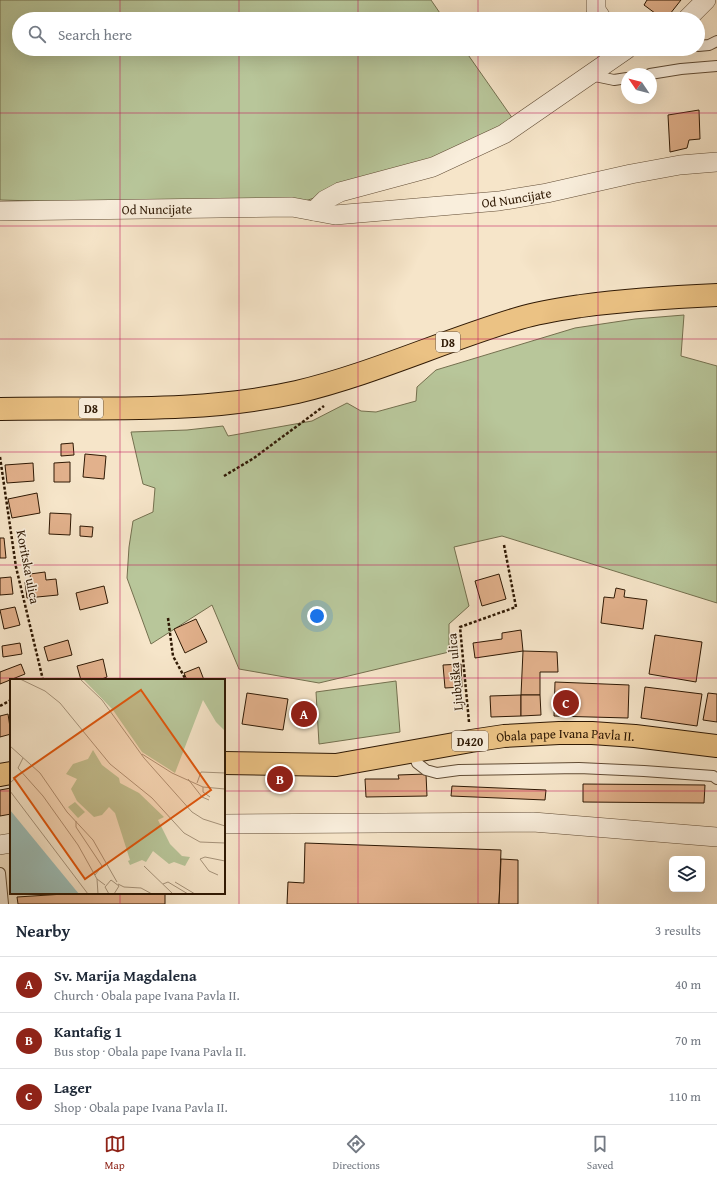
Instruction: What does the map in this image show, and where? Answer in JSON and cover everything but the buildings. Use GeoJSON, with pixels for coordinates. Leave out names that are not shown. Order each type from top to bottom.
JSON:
{"type":"FeatureCollection","features":[{"type":"Feature","properties":{"kind":"main road","name":"D8"},"geometry":{"type":"LineString","coordinates":[[0,409],[146,409],[251,400],[296,392],[359,374],[522,317],[597,304],[717,295]]}},
{"type":"Feature","properties":{"kind":"main road","name":"Obala pape Ivana Pavla II."},"geometry":{"type":"LineString","coordinates":[[225,763],[336,765],[504,736],[592,733],[717,746]]}},
{"type":"Feature","properties":{"kind":"main road"},"geometry":{"type":"LineString","coordinates":[[0,775],[10,773]]}},
{"type":"Feature","properties":{"kind":"street"},"geometry":{"type":"LineString","coordinates":[[596,0],[597,12]]}},
{"type":"Feature","properties":{"kind":"street"},"geometry":{"type":"LineString","coordinates":[[694,12],[706,0]]}},
{"type":"Feature","properties":{"kind":"street"},"geometry":{"type":"LineString","coordinates":[[314,211],[325,200],[340,192],[433,167],[504,134],[616,56]]}},
{"type":"Feature","properties":{"kind":"street","name":"Od Nuncijate"},"geometry":{"type":"LineString","coordinates":[[0,212],[292,207],[335,215],[499,201],[547,193],[631,174],[680,165],[717,162]]}},
{"type":"Feature","properties":{"kind":"street"},"geometry":{"type":"LineString","coordinates":[[225,824],[533,822],[717,837]]}},
{"type":"Feature","properties":{"kind":"street"},"geometry":{"type":"LineString","coordinates":[[0,845],[10,843]]}},
{"type":"Feature","properties":{"kind":"lane"},"geometry":{"type":"LineString","coordinates":[[705,45],[717,41]]}},
{"type":"Feature","properties":{"kind":"lane"},"geometry":{"type":"LineString","coordinates":[[657,73],[717,66]]}},
{"type":"Feature","properties":{"kind":"lane"},"geometry":{"type":"LineString","coordinates":[[588,75],[614,80],[621,79]]}},
{"type":"Feature","properties":{"kind":"lane"},"geometry":{"type":"LineString","coordinates":[[413,752],[416,764],[426,770],[437,773],[459,770],[579,768],[644,770],[713,776],[717,779]]}},
{"type":"Feature","properties":{"kind":"lane"},"geometry":{"type":"LineString","coordinates":[[0,874],[3,904]]}},
{"type":"Feature","properties":{"kind":"path"},"geometry":{"type":"LineString","coordinates":[[224,476],[254,458],[315,411],[328,404]]}},
{"type":"Feature","properties":{"kind":"path","name":"Koritska ulica"},"geometry":{"type":"LineString","coordinates":[[0,457],[16,567],[43,679]]}},
{"type":"Feature","properties":{"kind":"path","name":"Ljubuška ulica"},"geometry":{"type":"LineString","coordinates":[[471,741],[460,627],[516,607],[504,545]]}},
{"type":"Feature","properties":{"kind":"path"},"geometry":{"type":"LineString","coordinates":[[168,618],[173,656],[185,679]]}},
{"type":"Feature","properties":{"kind":"path"},"geometry":{"type":"LineString","coordinates":[[0,706],[10,701]]}},
{"type":"Feature","properties":{"kind":"green space"},"geometry":{"type":"Polygon","coordinates":[[[0,0],[431,0],[439,12],[12,12],[12,56],[469,56],[513,119],[465,145],[423,162],[302,202],[106,203],[0,200],[0,0]]]}},
{"type":"Feature","properties":{"kind":"green space"},"geometry":{"type":"Polygon","coordinates":[[[684,315],[681,356],[717,366],[717,603],[502,536],[454,547],[469,606],[449,624],[449,652],[319,683],[239,669],[212,605],[151,644],[127,578],[129,547],[133,521],[153,512],[155,488],[143,484],[131,432],[187,430],[223,426],[228,436],[312,421],[347,403],[361,411],[376,412],[416,401],[417,387],[436,370],[575,328],[635,319],[684,315]]]}},
{"type":"Feature","properties":{"kind":"green space"},"geometry":{"type":"Polygon","coordinates":[[[396,681],[400,732],[319,744],[316,692],[396,681]]]}},
{"type":"Feature","properties":{"kind":"place","name":"Lager"},"geometry":{"type":"Point","coordinates":[566,703]}},
{"type":"Feature","properties":{"kind":"place","name":"Sv. Marija Magdalena"},"geometry":{"type":"Point","coordinates":[304,714]}},
{"type":"Feature","properties":{"kind":"place","name":"Kantafig 1"},"geometry":{"type":"Point","coordinates":[280,779]}}]}
